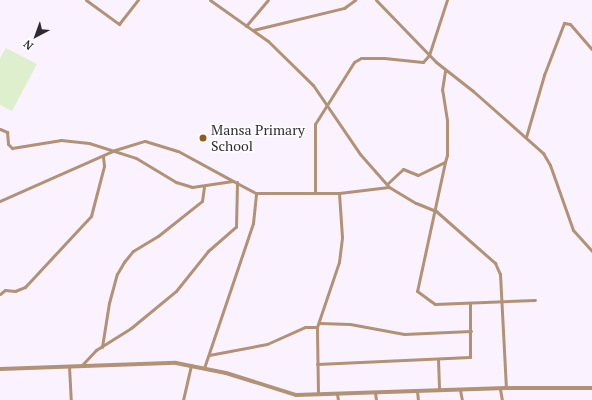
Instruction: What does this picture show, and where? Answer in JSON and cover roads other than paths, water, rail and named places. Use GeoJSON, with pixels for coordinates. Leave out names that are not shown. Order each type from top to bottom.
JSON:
{"type":"FeatureCollection","features":[{"type":"Feature","properties":{"kind":"street"},"geometry":{"type":"LineString","coordinates":[[86,0],[119,24],[138,0]]}},
{"type":"Feature","properties":{"kind":"street"},"geometry":{"type":"LineString","coordinates":[[210,0],[253,30],[275,48],[313,85],[326,107],[360,154],[388,185],[416,203],[436,211],[495,263],[500,274],[506,388]]}},
{"type":"Feature","properties":{"kind":"street"},"geometry":{"type":"LineString","coordinates":[[246,26],[268,0]]}},
{"type":"Feature","properties":{"kind":"street"},"geometry":{"type":"LineString","coordinates":[[253,30],[344,8],[355,0]]}},
{"type":"Feature","properties":{"kind":"street"},"geometry":{"type":"LineString","coordinates":[[376,0],[445,70],[526,137],[546,157],[573,230],[592,251]]}},
{"type":"Feature","properties":{"kind":"street"},"geometry":{"type":"LineString","coordinates":[[315,192],[314,129],[326,107],[357,59],[384,58],[420,63],[429,55],[447,0]]}},
{"type":"Feature","properties":{"kind":"street"},"geometry":{"type":"LineString","coordinates":[[526,137],[544,74],[564,23],[570,24],[592,49]]}},
{"type":"Feature","properties":{"kind":"street"},"geometry":{"type":"LineString","coordinates":[[445,70],[442,90],[447,120],[447,155],[436,211],[416,288],[435,304],[536,300]]}},
{"type":"Feature","properties":{"kind":"street"},"geometry":{"type":"LineString","coordinates":[[0,129],[7,132],[8,144],[12,148],[66,140],[115,150],[136,158],[176,182],[192,187],[235,182]]}},
{"type":"Feature","properties":{"kind":"street"},"geometry":{"type":"LineString","coordinates":[[0,201],[115,150],[145,141],[178,151],[256,193],[339,193],[388,185],[403,169],[408,169],[418,175],[445,162]]}},
{"type":"Feature","properties":{"kind":"street"},"geometry":{"type":"LineString","coordinates":[[0,294],[5,290],[15,292],[25,287],[91,216],[104,166],[103,156]]}},
{"type":"Feature","properties":{"kind":"street"},"geometry":{"type":"LineString","coordinates":[[81,366],[102,347],[131,328],[176,291],[208,251],[236,227],[235,182]]}},
{"type":"Feature","properties":{"kind":"street"},"geometry":{"type":"LineString","coordinates":[[102,347],[112,291],[124,262],[133,251],[158,236],[202,201],[204,186]]}},
{"type":"Feature","properties":{"kind":"street"},"geometry":{"type":"LineString","coordinates":[[204,368],[253,223],[256,193]]}},
{"type":"Feature","properties":{"kind":"street"},"geometry":{"type":"LineString","coordinates":[[318,394],[317,327],[339,262],[342,236],[339,193]]}},
{"type":"Feature","properties":{"kind":"street"},"geometry":{"type":"LineString","coordinates":[[317,364],[470,357],[470,302]]}},
{"type":"Feature","properties":{"kind":"street"},"geometry":{"type":"LineString","coordinates":[[319,323],[350,324],[404,334],[471,331]]}},
{"type":"Feature","properties":{"kind":"street"},"geometry":{"type":"LineString","coordinates":[[209,355],[267,344],[305,326],[317,327]]}},
{"type":"Feature","properties":{"kind":"street"},"geometry":{"type":"LineString","coordinates":[[438,359],[439,390]]}},
{"type":"Feature","properties":{"kind":"street"},"geometry":{"type":"LineString","coordinates":[[0,369],[161,362],[204,368],[296,395],[506,388],[592,388]]}},
{"type":"Feature","properties":{"kind":"street"},"geometry":{"type":"LineString","coordinates":[[183,400],[191,365]]}},
{"type":"Feature","properties":{"kind":"street"},"geometry":{"type":"LineString","coordinates":[[69,366],[71,400]]}},
{"type":"Feature","properties":{"kind":"street"},"geometry":{"type":"LineString","coordinates":[[500,389],[502,400]]}},
{"type":"Feature","properties":{"kind":"street"},"geometry":{"type":"LineString","coordinates":[[460,390],[462,400]]}},
{"type":"Feature","properties":{"kind":"street"},"geometry":{"type":"LineString","coordinates":[[417,391],[418,400]]}},
{"type":"Feature","properties":{"kind":"street"},"geometry":{"type":"LineString","coordinates":[[375,392],[376,400]]}},
{"type":"Feature","properties":{"kind":"street"},"geometry":{"type":"LineString","coordinates":[[337,394],[338,400]]}},
{"type":"Feature","properties":{"kind":"street"},"geometry":{"type":"LineString","coordinates":[[296,395],[296,400]]}},
{"type":"Feature","properties":{"kind":"place","name":"Mansa Primary School"},"geometry":{"type":"Point","coordinates":[203,138]}}]}
